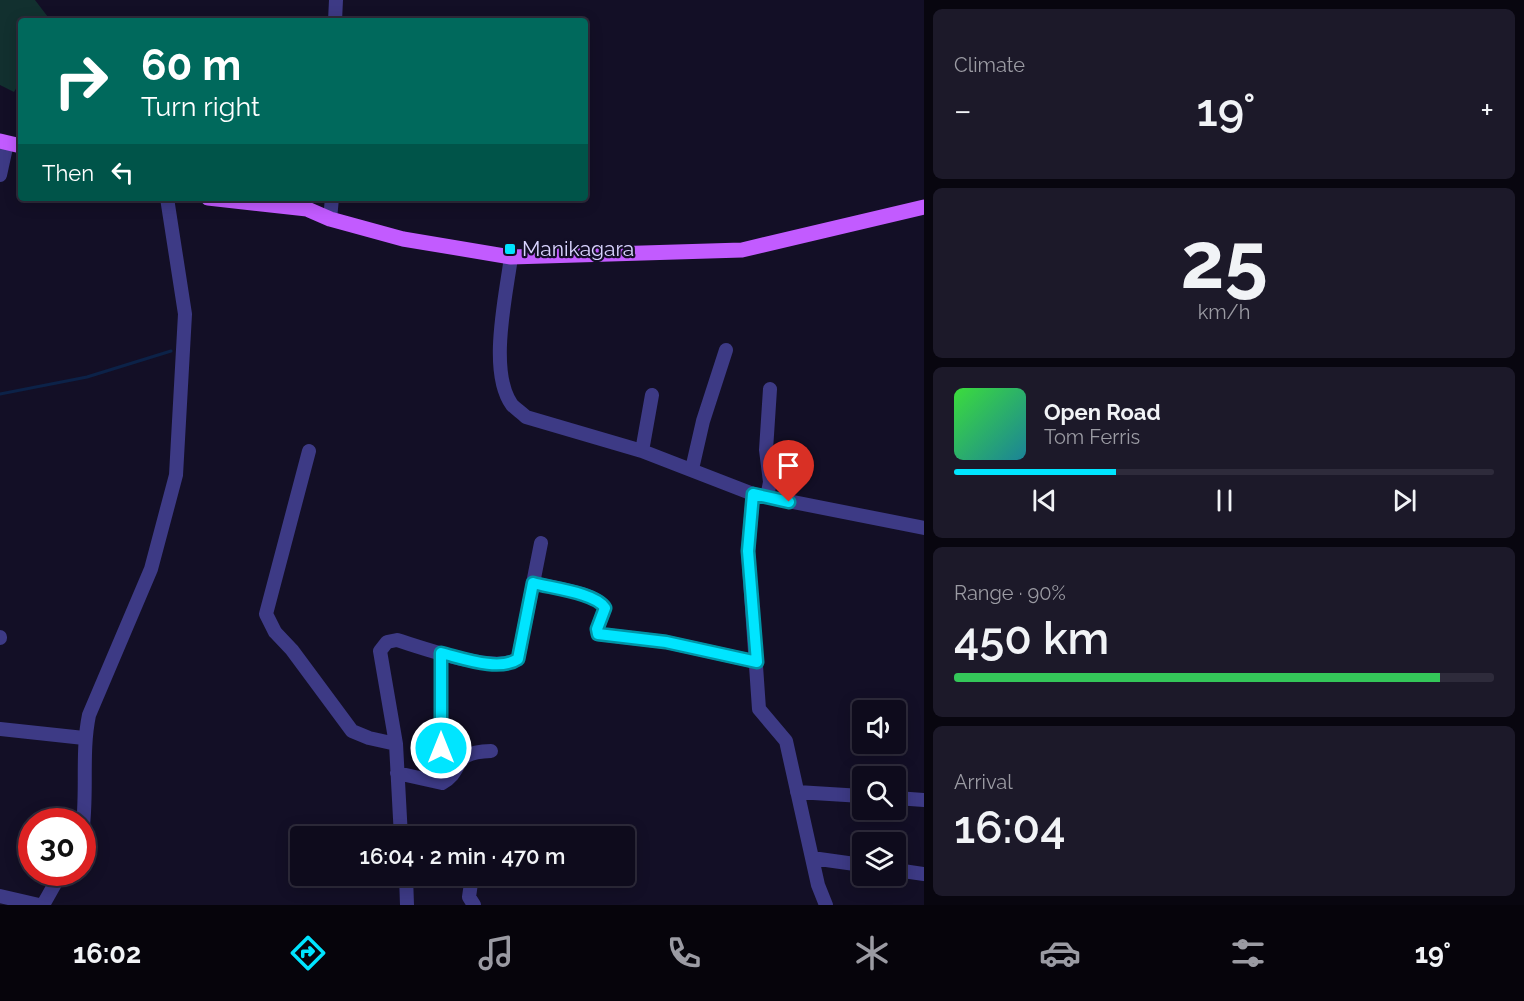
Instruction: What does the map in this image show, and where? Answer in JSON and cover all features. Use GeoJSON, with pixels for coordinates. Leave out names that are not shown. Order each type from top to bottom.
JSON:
{"type":"FeatureCollection","features":[{"type":"Feature","properties":{"kind":"main road"},"geometry":{"type":"LineString","coordinates":[[235,201],[307,209],[330,219],[403,238],[511,257],[742,250],[924,207]]}},
{"type":"Feature","properties":{"kind":"street"},"geometry":{"type":"LineString","coordinates":[[335,18],[336,0]]}},
{"type":"Feature","properties":{"kind":"street"},"geometry":{"type":"LineString","coordinates":[[0,176],[10,143]]}},
{"type":"Feature","properties":{"kind":"street"},"geometry":{"type":"LineString","coordinates":[[84,808],[84,738],[89,715],[151,569],[176,475],[185,314],[167,201]]}},
{"type":"Feature","properties":{"kind":"street"},"geometry":{"type":"LineString","coordinates":[[330,219],[332,201]]}},
{"type":"Feature","properties":{"kind":"street"},"geometry":{"type":"LineString","coordinates":[[511,257],[500,347],[504,384],[512,404],[526,417],[544,425],[642,451],[753,494],[924,528]]}},
{"type":"Feature","properties":{"kind":"street"},"geometry":{"type":"LineString","coordinates":[[692,469],[703,421],[726,350]]}},
{"type":"Feature","properties":{"kind":"street"},"geometry":{"type":"LineString","coordinates":[[767,497],[770,482],[766,450],[770,389]]}},
{"type":"Feature","properties":{"kind":"street"},"geometry":{"type":"LineString","coordinates":[[642,451],[652,395]]}},
{"type":"Feature","properties":{"kind":"street"},"geometry":{"type":"LineString","coordinates":[[309,451],[266,614],[275,632],[292,650],[352,730],[369,738],[396,744]]}},
{"type":"Feature","properties":{"kind":"street"},"geometry":{"type":"LineString","coordinates":[[753,494],[748,551],[759,709],[786,741],[812,858],[826,905]]}},
{"type":"Feature","properties":{"kind":"street"},"geometry":{"type":"LineString","coordinates":[[400,826],[396,744],[380,651],[387,642],[397,640],[473,661],[510,664],[518,659],[541,543]]}},
{"type":"Feature","properties":{"kind":"street"},"geometry":{"type":"LineString","coordinates":[[533,583],[590,597],[602,603],[605,608],[597,629],[598,634],[666,642],[757,662]]}},
{"type":"Feature","properties":{"kind":"street"},"geometry":{"type":"LineString","coordinates":[[441,653],[441,748]]}},
{"type":"Feature","properties":{"kind":"street"},"geometry":{"type":"LineString","coordinates":[[1,731],[84,738]]}},
{"type":"Feature","properties":{"kind":"street"},"geometry":{"type":"LineString","coordinates":[[398,773],[442,783],[450,778],[459,761],[474,752],[492,751]]}},
{"type":"Feature","properties":{"kind":"street"},"geometry":{"type":"LineString","coordinates":[[797,792],[852,795]]}},
{"type":"Feature","properties":{"kind":"street"},"geometry":{"type":"LineString","coordinates":[[906,799],[924,800]]}},
{"type":"Feature","properties":{"kind":"street"},"geometry":{"type":"LineString","coordinates":[[812,858],[852,864]]}},
{"type":"Feature","properties":{"kind":"street"},"geometry":{"type":"LineString","coordinates":[[906,871],[924,874]]}},
{"type":"Feature","properties":{"kind":"street"},"geometry":{"type":"LineString","coordinates":[[0,896],[41,905],[53,886]]}},
{"type":"Feature","properties":{"kind":"street"},"geometry":{"type":"LineString","coordinates":[[406,886],[407,905]]}},
{"type":"Feature","properties":{"kind":"street"},"geometry":{"type":"LineString","coordinates":[[471,886],[469,897],[474,905]]}},
{"type":"Feature","properties":{"kind":"green space"},"geometry":{"type":"Polygon","coordinates":[[[0,0],[35,0],[49,18],[18,18],[18,85],[14,92],[0,85],[0,0]]]}},
{"type":"Feature","properties":{"kind":"waterway"},"geometry":{"type":"LineString","coordinates":[[0,394],[87,377],[171,351]]}},
{"type":"Feature","properties":{"kind":"place","name":"Manikagara"},"geometry":{"type":"Point","coordinates":[510,249]}},
{"type":"Feature","properties":{"kind":"route"},"geometry":{"type":"LineString","coordinates":[[441,748],[441,653],[473,661],[510,664],[518,659],[533,583],[590,597],[602,603],[605,608],[597,629],[598,634],[666,642],[757,662],[748,551],[753,494],[789,502]]}}]}
